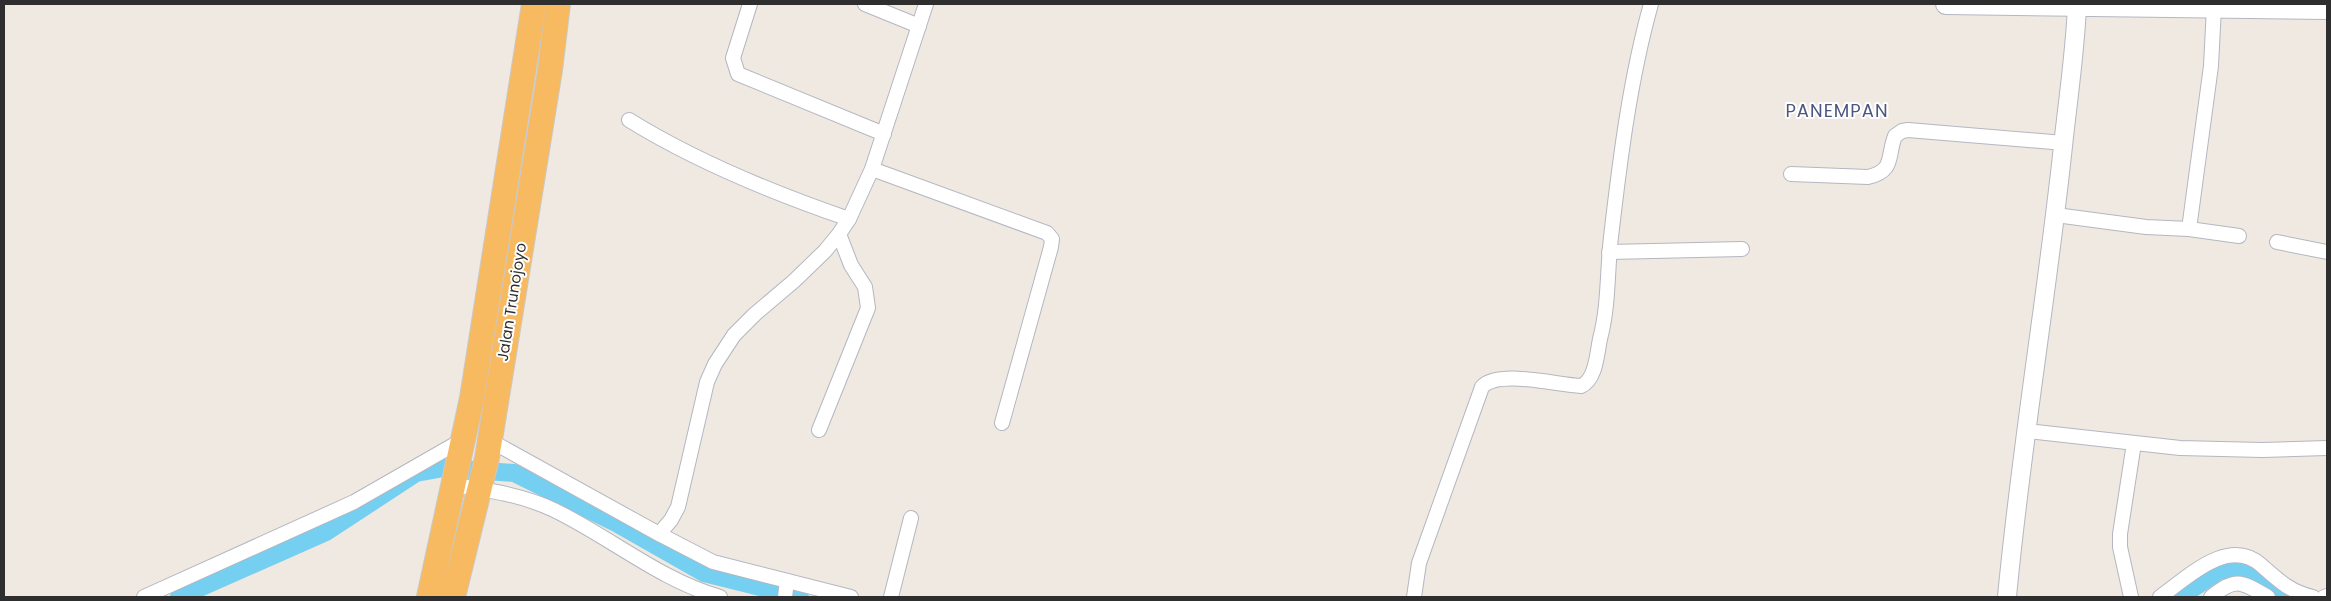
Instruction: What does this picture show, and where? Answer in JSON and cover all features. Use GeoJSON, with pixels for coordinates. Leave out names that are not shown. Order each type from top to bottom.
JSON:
{"type":"FeatureCollection","features":[{"type":"Feature","properties":{"kind":"highway","name":"Jalan Trunojoyo"},"geometry":{"type":"LineString","coordinates":[[429,597],[462,447],[534,4]]}},
{"type":"Feature","properties":{"kind":"highway","name":"Jalan Trunojoyo"},"geometry":{"type":"LineString","coordinates":[[453,597],[488,449],[550,70],[558,4]]}},
{"type":"Feature","properties":{"kind":"highway"},"geometry":{"type":"LineString","coordinates":[[502,207],[526,212]]}},
{"type":"Feature","properties":{"kind":"main road"},"geometry":{"type":"LineString","coordinates":[[1946,4],[2194,5],[2327,9]]}},
{"type":"Feature","properties":{"kind":"street"},"geometry":{"type":"LineString","coordinates":[[750,4],[733,58],[738,74],[884,134]]}},
{"type":"Feature","properties":{"kind":"street"},"geometry":{"type":"LineString","coordinates":[[865,4],[919,26]]}},
{"type":"Feature","properties":{"kind":"street"},"geometry":{"type":"LineString","coordinates":[[658,534],[671,520],[678,508],[707,382],[723,351],[734,335],[755,314],[794,282],[839,234],[849,219],[872,169],[926,4]]}},
{"type":"Feature","properties":{"kind":"street"},"geometry":{"type":"LineString","coordinates":[[1414,597],[1418,563],[1482,387],[1486,382],[1500,378],[1581,386],[1590,379],[1603,327],[1609,252],[1621,153],[1644,30],[1651,4]]}},
{"type":"Feature","properties":{"kind":"street"},"geometry":{"type":"LineString","coordinates":[[2007,597],[2016,504],[2028,431],[2056,215],[2074,56],[2077,5]]}},
{"type":"Feature","properties":{"kind":"street"},"geometry":{"type":"LineString","coordinates":[[2189,229],[2205,118],[2214,7]]}},
{"type":"Feature","properties":{"kind":"street"},"geometry":{"type":"LineString","coordinates":[[628,120],[700,160],[794,200],[849,219]]}},
{"type":"Feature","properties":{"kind":"street"},"geometry":{"type":"LineString","coordinates":[[1791,174],[1868,177],[1878,174],[1886,168],[1895,136],[1902,131],[1908,130],[2064,143]]}},
{"type":"Feature","properties":{"kind":"street"},"geometry":{"type":"LineString","coordinates":[[872,169],[1047,233],[1052,239],[1002,424]]}},
{"type":"Feature","properties":{"kind":"street"},"geometry":{"type":"LineString","coordinates":[[2056,215],[2146,227],[2189,229],[2239,236]]}},
{"type":"Feature","properties":{"kind":"street"},"geometry":{"type":"LineString","coordinates":[[819,430],[862,327],[868,308],[865,287],[851,265],[839,234]]}},
{"type":"Feature","properties":{"kind":"street"},"geometry":{"type":"LineString","coordinates":[[2278,242],[2327,252]]}},
{"type":"Feature","properties":{"kind":"street"},"geometry":{"type":"LineString","coordinates":[[1609,252],[1742,249]]}},
{"type":"Feature","properties":{"kind":"street"},"geometry":{"type":"LineString","coordinates":[[2028,431],[2134,444],[2213,450],[2327,448]]}},
{"type":"Feature","properties":{"kind":"street"},"geometry":{"type":"LineString","coordinates":[[2131,597],[2120,547],[2120,534],[2134,444]]}},
{"type":"Feature","properties":{"kind":"street"},"geometry":{"type":"LineString","coordinates":[[144,597],[354,502],[462,447]]}},
{"type":"Feature","properties":{"kind":"street"},"geometry":{"type":"LineString","coordinates":[[488,449],[713,562],[786,589],[851,597]]}},
{"type":"Feature","properties":{"kind":"street"},"geometry":{"type":"LineString","coordinates":[[455,482],[481,485],[534,501],[553,509],[665,573],[720,597]]}},
{"type":"Feature","properties":{"kind":"street"},"geometry":{"type":"LineString","coordinates":[[891,597],[911,518]]}},
{"type":"Feature","properties":{"kind":"street"},"geometry":{"type":"LineString","coordinates":[[2160,597],[2218,558],[2230,554],[2250,557],[2286,587],[2313,597]]}},
{"type":"Feature","properties":{"kind":"street"},"geometry":{"type":"LineString","coordinates":[[2211,597],[2235,582],[2243,583],[2268,597]]}},
{"type":"Feature","properties":{"kind":"waterway"},"geometry":{"type":"LineString","coordinates":[[179,597],[326,532],[416,473],[444,468],[514,473],[616,523],[704,573],[800,597]]}},
{"type":"Feature","properties":{"kind":"waterway"},"geometry":{"type":"LineString","coordinates":[[2180,597],[2220,570],[2248,572],[2285,597]]}},
{"type":"Feature","properties":{"kind":"district","name":"PANEMPAN"},"geometry":{"type":"Point","coordinates":[1837,111]}}]}
